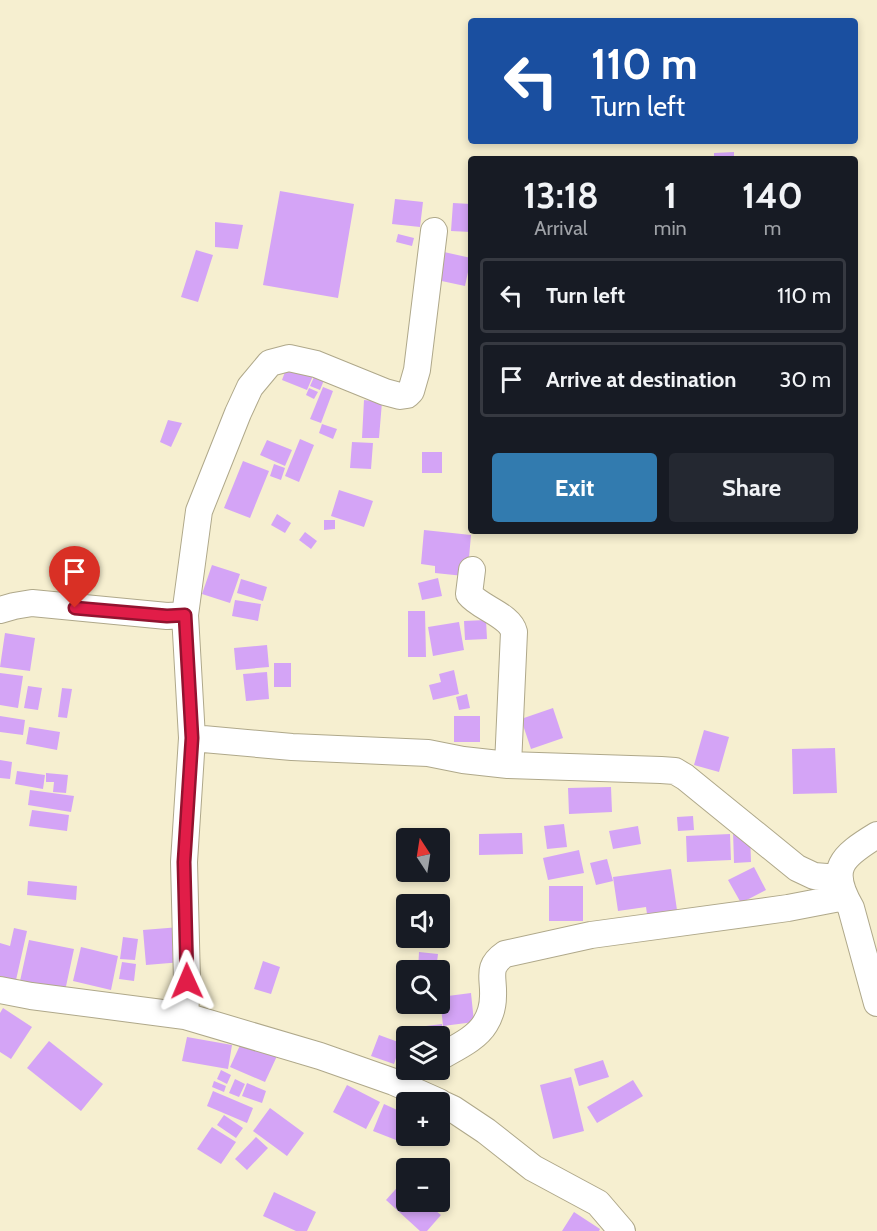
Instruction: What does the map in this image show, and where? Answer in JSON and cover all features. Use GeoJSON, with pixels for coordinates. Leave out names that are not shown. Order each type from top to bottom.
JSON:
{"type":"FeatureCollection","features":[{"type":"Feature","properties":{"kind":"street"},"geometry":{"type":"LineString","coordinates":[[185,1016],[187,981],[184,862],[192,738],[185,615],[199,512],[250,387],[270,363],[289,358],[316,364],[385,392],[400,396],[407,395],[411,391],[417,370],[434,231]]}},
{"type":"Feature","properties":{"kind":"street"},"geometry":{"type":"LineString","coordinates":[[472,570],[469,594],[504,619],[513,627],[514,632],[508,765]]}},
{"type":"Feature","properties":{"kind":"street"},"geometry":{"type":"LineString","coordinates":[[0,610],[32,603],[167,616],[185,615]]}},
{"type":"Feature","properties":{"kind":"street"},"geometry":{"type":"LineString","coordinates":[[192,738],[292,747],[428,753],[508,765],[675,771],[700,788],[797,868],[842,888]]}},
{"type":"Feature","properties":{"kind":"street"},"geometry":{"type":"LineString","coordinates":[[877,835],[856,848],[841,866],[842,888],[851,908],[877,1003]]}},
{"type":"Feature","properties":{"kind":"street"},"geometry":{"type":"LineString","coordinates":[[450,1051],[478,1034],[486,1022],[493,996],[491,971],[499,958],[512,952],[591,935],[788,908],[842,888]]}},
{"type":"Feature","properties":{"kind":"street"},"geometry":{"type":"LineString","coordinates":[[0,990],[185,1016],[320,1056],[416,1092]]}},
{"type":"Feature","properties":{"kind":"street"},"geometry":{"type":"LineString","coordinates":[[394,1082],[398,1080]]}},
{"type":"Feature","properties":{"kind":"street"},"geometry":{"type":"LineString","coordinates":[[450,1108],[533,1168],[598,1203],[622,1231]]}},
{"type":"Feature","properties":{"kind":"building"},"geometry":{"type":"Polygon","coordinates":[[[734,152],[734,156],[714,156],[714,153],[734,152]]]}},
{"type":"Feature","properties":{"kind":"building"},"geometry":{"type":"Polygon","coordinates":[[[280,191],[354,204],[338,298],[263,285],[280,191]]]}},
{"type":"Feature","properties":{"kind":"building"},"geometry":{"type":"Polygon","coordinates":[[[395,199],[423,202],[420,227],[392,224],[395,199]]]}},
{"type":"Feature","properties":{"kind":"building"},"geometry":{"type":"Polygon","coordinates":[[[453,203],[468,204],[468,232],[451,231],[453,203]]]}},
{"type":"Feature","properties":{"kind":"building"},"geometry":{"type":"Polygon","coordinates":[[[215,222],[243,225],[238,249],[215,247],[215,222]]]}},
{"type":"Feature","properties":{"kind":"building"},"geometry":{"type":"Polygon","coordinates":[[[398,234],[414,238],[412,246],[396,242],[398,234]]]}},
{"type":"Feature","properties":{"kind":"building"},"geometry":{"type":"Polygon","coordinates":[[[196,250],[213,255],[198,302],[181,297],[196,250]]]}},
{"type":"Feature","properties":{"kind":"building"},"geometry":{"type":"Polygon","coordinates":[[[444,252],[468,257],[465,286],[437,280],[444,252]]]}},
{"type":"Feature","properties":{"kind":"building"},"geometry":{"type":"Polygon","coordinates":[[[289,361],[315,371],[307,390],[282,380],[289,361]]]}},
{"type":"Feature","properties":{"kind":"building"},"geometry":{"type":"Polygon","coordinates":[[[314,377],[324,380],[320,390],[310,386],[314,377]]]}},
{"type":"Feature","properties":{"kind":"building"},"geometry":{"type":"Polygon","coordinates":[[[323,387],[333,391],[321,423],[310,419],[323,387]]]}},
{"type":"Feature","properties":{"kind":"building"},"geometry":{"type":"Polygon","coordinates":[[[309,388],[318,392],[314,399],[306,395],[309,388]]]}},
{"type":"Feature","properties":{"kind":"building"},"geometry":{"type":"Polygon","coordinates":[[[364,400],[382,402],[379,438],[362,438],[364,400]]]}},
{"type":"Feature","properties":{"kind":"building"},"geometry":{"type":"Polygon","coordinates":[[[168,420],[182,423],[171,447],[160,442],[168,420]]]}},
{"type":"Feature","properties":{"kind":"building"},"geometry":{"type":"Polygon","coordinates":[[[322,424],[337,429],[333,439],[319,433],[322,424]]]}},
{"type":"Feature","properties":{"kind":"building"},"geometry":{"type":"Polygon","coordinates":[[[300,439],[314,445],[299,482],[285,476],[300,439]]]}},
{"type":"Feature","properties":{"kind":"building"},"geometry":{"type":"Polygon","coordinates":[[[267,440],[292,450],[285,466],[260,455],[267,440]]]}},
{"type":"Feature","properties":{"kind":"building"},"geometry":{"type":"Polygon","coordinates":[[[352,442],[373,443],[371,469],[350,468],[352,442]]]}},
{"type":"Feature","properties":{"kind":"building"},"geometry":{"type":"Polygon","coordinates":[[[422,452],[442,452],[442,473],[422,473],[422,452]]]}},
{"type":"Feature","properties":{"kind":"building"},"geometry":{"type":"Polygon","coordinates":[[[243,461],[269,471],[250,518],[224,508],[243,461]]]}},
{"type":"Feature","properties":{"kind":"building"},"geometry":{"type":"Polygon","coordinates":[[[274,464],[285,468],[281,480],[270,476],[274,464]]]}},
{"type":"Feature","properties":{"kind":"building"},"geometry":{"type":"Polygon","coordinates":[[[339,490],[373,501],[364,527],[331,516],[339,490]]]}},
{"type":"Feature","properties":{"kind":"building"},"geometry":{"type":"Polygon","coordinates":[[[277,514],[291,523],[285,533],[271,525],[277,514]]]}},
{"type":"Feature","properties":{"kind":"building"},"geometry":{"type":"Polygon","coordinates":[[[324,520],[335,520],[335,529],[324,530],[324,520]]]}},
{"type":"Feature","properties":{"kind":"building"},"geometry":{"type":"Polygon","coordinates":[[[424,530],[471,535],[468,569],[464,576],[435,573],[435,566],[421,564],[424,530]]]}},
{"type":"Feature","properties":{"kind":"building"},"geometry":{"type":"Polygon","coordinates":[[[305,532],[317,541],[311,549],[299,540],[305,532]]]}},
{"type":"Feature","properties":{"kind":"building"},"geometry":{"type":"Polygon","coordinates":[[[212,565],[240,574],[230,603],[202,594],[212,565]]]}},
{"type":"Feature","properties":{"kind":"building"},"geometry":{"type":"Polygon","coordinates":[[[438,578],[442,596],[422,600],[418,583],[438,578]]]}},
{"type":"Feature","properties":{"kind":"building"},"geometry":{"type":"Polygon","coordinates":[[[241,579],[267,587],[263,601],[237,593],[241,579]]]}},
{"type":"Feature","properties":{"kind":"building"},"geometry":{"type":"Polygon","coordinates":[[[235,600],[261,604],[258,621],[232,616],[235,600]]]}},
{"type":"Feature","properties":{"kind":"building"},"geometry":{"type":"Polygon","coordinates":[[[408,611],[425,611],[426,657],[408,657],[408,611]]]}},
{"type":"Feature","properties":{"kind":"building"},"geometry":{"type":"Polygon","coordinates":[[[486,620],[487,639],[465,640],[464,621],[486,620]]]}},
{"type":"Feature","properties":{"kind":"building"},"geometry":{"type":"Polygon","coordinates":[[[459,622],[464,650],[433,656],[428,627],[459,622]]]}},
{"type":"Feature","properties":{"kind":"building"},"geometry":{"type":"Polygon","coordinates":[[[5,633],[35,638],[30,671],[0,667],[5,633]]]}},
{"type":"Feature","properties":{"kind":"building"},"geometry":{"type":"Polygon","coordinates":[[[267,645],[269,667],[236,670],[234,648],[267,645]]]}},
{"type":"Feature","properties":{"kind":"building"},"geometry":{"type":"Polygon","coordinates":[[[274,663],[291,663],[291,687],[274,687],[274,663]]]}},
{"type":"Feature","properties":{"kind":"building"},"geometry":{"type":"Polygon","coordinates":[[[454,670],[459,694],[433,700],[429,685],[441,682],[439,674],[454,670]]]}},
{"type":"Feature","properties":{"kind":"building"},"geometry":{"type":"Polygon","coordinates":[[[267,672],[269,699],[246,701],[243,674],[267,672]]]}},
{"type":"Feature","properties":{"kind":"building"},"geometry":{"type":"Polygon","coordinates":[[[0,673],[23,676],[18,708],[0,705],[0,673]]]}},
{"type":"Feature","properties":{"kind":"building"},"geometry":{"type":"Polygon","coordinates":[[[28,686],[42,688],[38,710],[24,708],[28,686]]]}},
{"type":"Feature","properties":{"kind":"building"},"geometry":{"type":"Polygon","coordinates":[[[62,688],[72,689],[67,718],[58,717],[62,688]]]}},
{"type":"Feature","properties":{"kind":"building"},"geometry":{"type":"Polygon","coordinates":[[[467,694],[470,708],[459,710],[456,697],[467,694]]]}},
{"type":"Feature","properties":{"kind":"building"},"geometry":{"type":"Polygon","coordinates":[[[553,708],[563,738],[531,749],[521,719],[553,708]]]}},
{"type":"Feature","properties":{"kind":"building"},"geometry":{"type":"Polygon","coordinates":[[[0,716],[25,720],[23,735],[0,732],[0,716]]]}},
{"type":"Feature","properties":{"kind":"building"},"geometry":{"type":"Polygon","coordinates":[[[454,716],[480,716],[480,742],[454,742],[454,716]]]}},
{"type":"Feature","properties":{"kind":"building"},"geometry":{"type":"Polygon","coordinates":[[[29,727],[60,732],[57,750],[26,744],[29,727]]]}},
{"type":"Feature","properties":{"kind":"building"},"geometry":{"type":"Polygon","coordinates":[[[704,730],[729,737],[719,772],[694,765],[704,730]]]}},
{"type":"Feature","properties":{"kind":"building"},"geometry":{"type":"Polygon","coordinates":[[[835,748],[837,793],[793,794],[792,749],[835,748]]]}},
{"type":"Feature","properties":{"kind":"building"},"geometry":{"type":"Polygon","coordinates":[[[0,760],[12,762],[10,779],[0,778],[0,760]]]}},
{"type":"Feature","properties":{"kind":"building"},"geometry":{"type":"Polygon","coordinates":[[[17,771],[45,775],[43,789],[15,784],[17,771]]]}},
{"type":"Feature","properties":{"kind":"building"},"geometry":{"type":"Polygon","coordinates":[[[46,773],[68,775],[66,793],[53,792],[54,782],[46,782],[46,773]]]}},
{"type":"Feature","properties":{"kind":"building"},"geometry":{"type":"Polygon","coordinates":[[[611,787],[612,812],[569,814],[568,788],[611,787]]]}},
{"type":"Feature","properties":{"kind":"building"},"geometry":{"type":"Polygon","coordinates":[[[30,790],[74,796],[71,812],[28,805],[30,790]]]}},
{"type":"Feature","properties":{"kind":"building"},"geometry":{"type":"Polygon","coordinates":[[[32,810],[69,815],[67,831],[29,826],[32,810]]]}},
{"type":"Feature","properties":{"kind":"building"},"geometry":{"type":"Polygon","coordinates":[[[693,816],[694,830],[678,831],[677,817],[693,816]]]}},
{"type":"Feature","properties":{"kind":"building"},"geometry":{"type":"Polygon","coordinates":[[[564,824],[567,847],[547,849],[544,826],[564,824]]]}},
{"type":"Feature","properties":{"kind":"building"},"geometry":{"type":"Polygon","coordinates":[[[638,826],[641,844],[613,849],[609,831],[638,826]]]}},
{"type":"Feature","properties":{"kind":"building"},"geometry":{"type":"Polygon","coordinates":[[[733,831],[750,831],[751,862],[734,863],[733,831]]]}},
{"type":"Feature","properties":{"kind":"building"},"geometry":{"type":"Polygon","coordinates":[[[522,833],[523,854],[479,855],[479,834],[522,833]]]}},
{"type":"Feature","properties":{"kind":"building"},"geometry":{"type":"Polygon","coordinates":[[[730,834],[731,860],[687,862],[686,836],[730,834]]]}},
{"type":"Feature","properties":{"kind":"building"},"geometry":{"type":"Polygon","coordinates":[[[579,850],[584,873],[548,880],[543,858],[579,850]]]}},
{"type":"Feature","properties":{"kind":"building"},"geometry":{"type":"Polygon","coordinates":[[[607,859],[613,881],[596,885],[590,863],[607,859]]]}},
{"type":"Feature","properties":{"kind":"building"},"geometry":{"type":"Polygon","coordinates":[[[754,867],[766,890],[741,903],[728,880],[754,867]]]}},
{"type":"Feature","properties":{"kind":"building"},"geometry":{"type":"Polygon","coordinates":[[[671,869],[677,910],[647,914],[646,907],[618,911],[613,877],[671,869]]]}},
{"type":"Feature","properties":{"kind":"building"},"geometry":{"type":"Polygon","coordinates":[[[28,881],[77,886],[76,900],[27,895],[28,881]]]}},
{"type":"Feature","properties":{"kind":"building"},"geometry":{"type":"Polygon","coordinates":[[[549,886],[583,886],[583,921],[549,921],[549,886]]]}},
{"type":"Feature","properties":{"kind":"building"},"geometry":{"type":"Polygon","coordinates":[[[180,927],[182,962],[146,965],[143,930],[180,927]]]}},
{"type":"Feature","properties":{"kind":"building"},"geometry":{"type":"Polygon","coordinates":[[[14,928],[27,931],[16,980],[0,976],[0,943],[10,946],[14,928]]]}},
{"type":"Feature","properties":{"kind":"building"},"geometry":{"type":"Polygon","coordinates":[[[123,937],[138,939],[135,960],[120,959],[123,937]]]}},
{"type":"Feature","properties":{"kind":"building"},"geometry":{"type":"Polygon","coordinates":[[[29,940],[74,949],[65,991],[20,981],[29,940]]]}},
{"type":"Feature","properties":{"kind":"building"},"geometry":{"type":"Polygon","coordinates":[[[81,947],[118,956],[111,990],[73,981],[81,947]]]}},
{"type":"Feature","properties":{"kind":"building"},"geometry":{"type":"Polygon","coordinates":[[[419,952],[438,954],[437,960],[419,960],[419,952]]]}},
{"type":"Feature","properties":{"kind":"building"},"geometry":{"type":"Polygon","coordinates":[[[263,961],[280,967],[271,994],[254,989],[263,961]]]}},
{"type":"Feature","properties":{"kind":"building"},"geometry":{"type":"Polygon","coordinates":[[[122,962],[136,964],[134,981],[119,979],[122,962]]]}},
{"type":"Feature","properties":{"kind":"building"},"geometry":{"type":"Polygon","coordinates":[[[471,993],[474,1022],[443,1026],[442,1014],[450,1014],[450,996],[471,993]]]}},
{"type":"Feature","properties":{"kind":"building"},"geometry":{"type":"Polygon","coordinates":[[[3,1008],[32,1027],[11,1059],[0,1052],[0,1013],[3,1008]]]}},
{"type":"Feature","properties":{"kind":"building"},"geometry":{"type":"Polygon","coordinates":[[[379,1035],[396,1041],[394,1064],[371,1056],[379,1035]]]}},
{"type":"Feature","properties":{"kind":"building"},"geometry":{"type":"Polygon","coordinates":[[[187,1037],[232,1045],[228,1069],[182,1061],[187,1037]]]}},
{"type":"Feature","properties":{"kind":"building"},"geometry":{"type":"Polygon","coordinates":[[[49,1041],[103,1084],[81,1111],[27,1068],[49,1041]]]}},
{"type":"Feature","properties":{"kind":"building"},"geometry":{"type":"Polygon","coordinates":[[[242,1041],[277,1056],[265,1082],[230,1067],[242,1041]]]}},
{"type":"Feature","properties":{"kind":"building"},"geometry":{"type":"Polygon","coordinates":[[[603,1060],[609,1077],[579,1086],[574,1069],[603,1060]]]}},
{"type":"Feature","properties":{"kind":"building"},"geometry":{"type":"Polygon","coordinates":[[[221,1070],[231,1075],[227,1084],[217,1079],[221,1070]]]}},
{"type":"Feature","properties":{"kind":"building"},"geometry":{"type":"Polygon","coordinates":[[[571,1077],[584,1131],[553,1139],[540,1085],[571,1077]]]}},
{"type":"Feature","properties":{"kind":"building"},"geometry":{"type":"Polygon","coordinates":[[[235,1079],[245,1084],[239,1097],[229,1093],[235,1079]]]}},
{"type":"Feature","properties":{"kind":"building"},"geometry":{"type":"Polygon","coordinates":[[[633,1080],[643,1096],[597,1123],[587,1107],[633,1080]]]}},
{"type":"Feature","properties":{"kind":"building"},"geometry":{"type":"Polygon","coordinates":[[[214,1081],[226,1086],[224,1092],[212,1087],[214,1081]]]}},
{"type":"Feature","properties":{"kind":"building"},"geometry":{"type":"Polygon","coordinates":[[[247,1083],[266,1091],[262,1103],[242,1096],[247,1083]]]}},
{"type":"Feature","properties":{"kind":"building"},"geometry":{"type":"Polygon","coordinates":[[[347,1085],[380,1102],[366,1129],[333,1112],[347,1085]]]}},
{"type":"Feature","properties":{"kind":"building"},"geometry":{"type":"Polygon","coordinates":[[[213,1091],[253,1108],[247,1123],[207,1106],[213,1091]]]}},
{"type":"Feature","properties":{"kind":"building"},"geometry":{"type":"Polygon","coordinates":[[[384,1104],[396,1109],[396,1140],[373,1131],[384,1104]]]}},
{"type":"Feature","properties":{"kind":"building"},"geometry":{"type":"Polygon","coordinates":[[[270,1108],[304,1133],[287,1156],[253,1131],[270,1108]]]}},
{"type":"Feature","properties":{"kind":"building"},"geometry":{"type":"Polygon","coordinates":[[[224,1115],[243,1128],[236,1138],[217,1125],[224,1115]]]}},
{"type":"Feature","properties":{"kind":"building"},"geometry":{"type":"Polygon","coordinates":[[[212,1127],[236,1142],[221,1164],[197,1149],[212,1127]]]}},
{"type":"Feature","properties":{"kind":"building"},"geometry":{"type":"Polygon","coordinates":[[[256,1137],[268,1148],[247,1170],[235,1159],[256,1137]]]}},
{"type":"Feature","properties":{"kind":"building"},"geometry":{"type":"Polygon","coordinates":[[[396,1189],[396,1209],[386,1200],[396,1189]]]}},
{"type":"Feature","properties":{"kind":"building"},"geometry":{"type":"Polygon","coordinates":[[[274,1192],[316,1212],[307,1231],[296,1231],[263,1216],[274,1192]]]}},
{"type":"Feature","properties":{"kind":"building"},"geometry":{"type":"Polygon","coordinates":[[[399,1212],[437,1212],[441,1215],[427,1231],[420,1231],[399,1212]]]}},
{"type":"Feature","properties":{"kind":"building"},"geometry":{"type":"Polygon","coordinates":[[[574,1212],[600,1229],[599,1231],[562,1231],[574,1212]]]}},
{"type":"Feature","properties":{"kind":"route"},"geometry":{"type":"LineString","coordinates":[[75,608],[167,616],[185,615],[192,738],[184,862],[187,981]]}}]}
